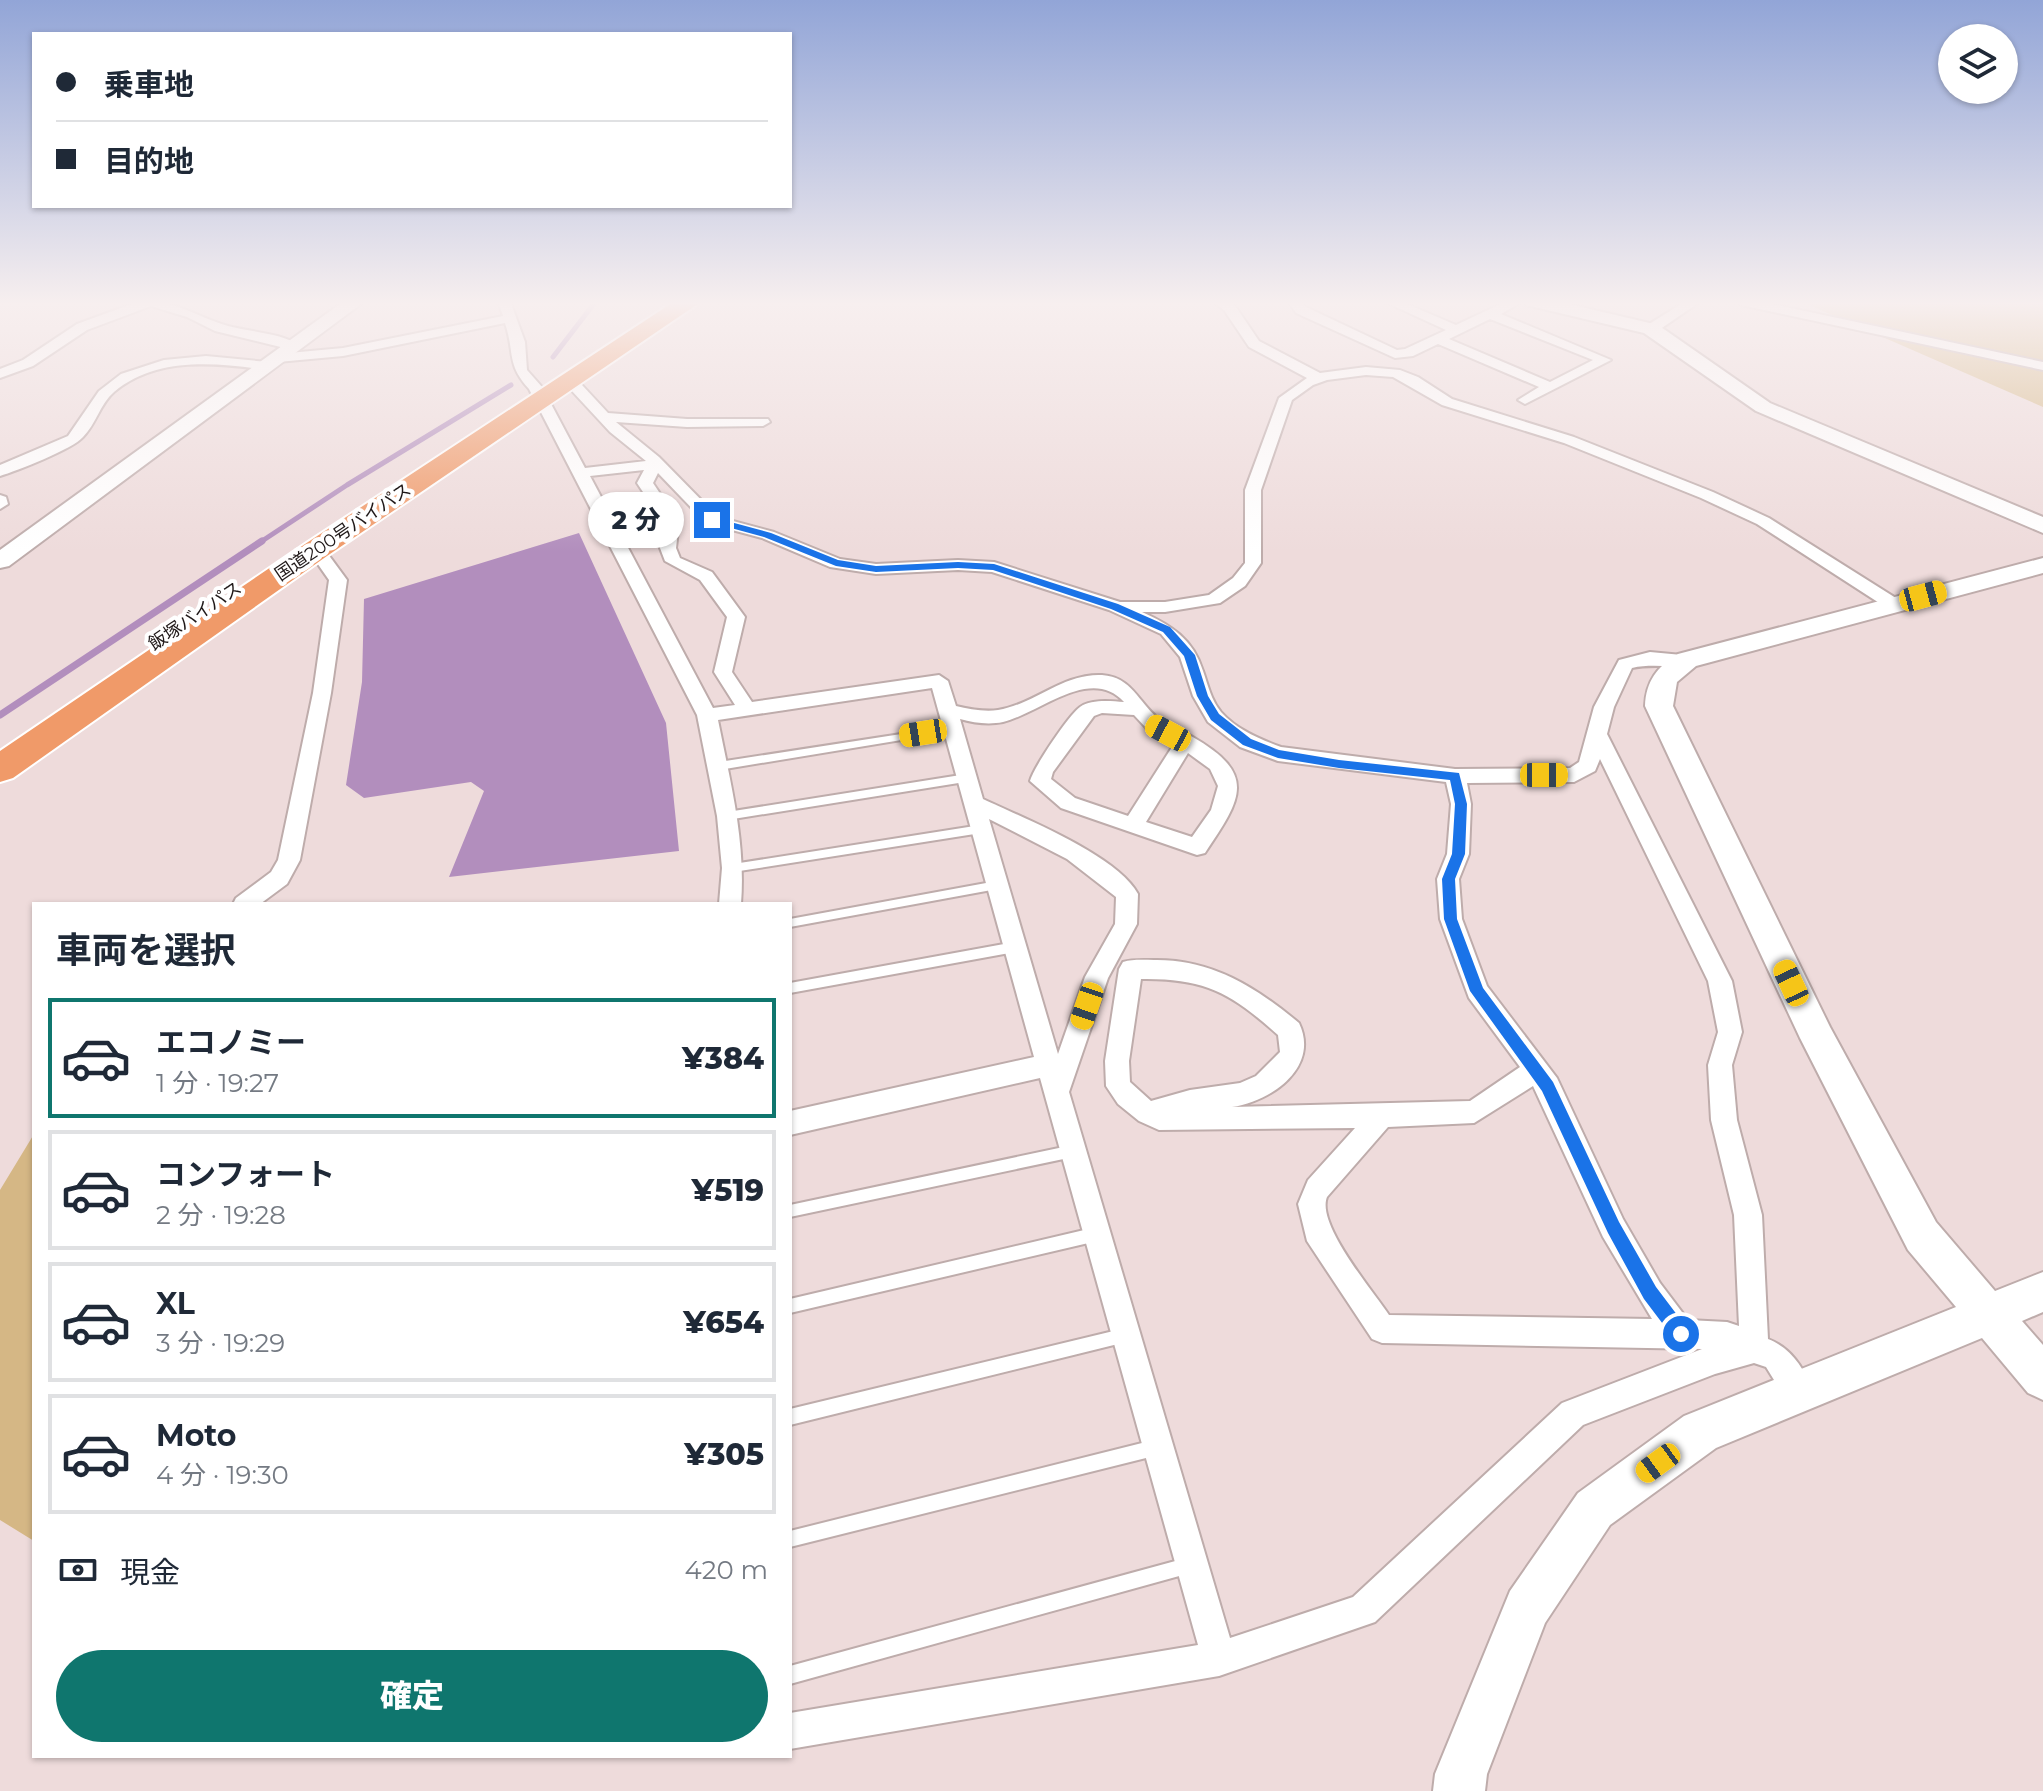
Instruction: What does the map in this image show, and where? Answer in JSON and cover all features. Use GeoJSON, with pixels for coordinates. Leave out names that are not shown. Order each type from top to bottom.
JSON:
{"type":"FeatureCollection","features":[{"type":"Feature","properties":{"kind":"highway","name":"飯塚バイパス"},"geometry":{"type":"LineString","coordinates":[[0,747],[550,385]]}},
{"type":"Feature","properties":{"kind":"highway","name":"国道200号バイパス"},"geometry":{"type":"LineString","coordinates":[[0,769],[552,385]]}},
{"type":"Feature","properties":{"kind":"street"},"geometry":{"type":"LineString","coordinates":[[0,471],[14,461],[71,441],[108,389],[116,385]]}},
{"type":"Feature","properties":{"kind":"street"},"geometry":{"type":"LineString","coordinates":[[0,561],[242,385]]}},
{"type":"Feature","properties":{"kind":"street"},"geometry":{"type":"LineString","coordinates":[[530,385],[707,715],[727,816],[733,868],[730,902]]}},
{"type":"Feature","properties":{"kind":"street"},"geometry":{"type":"LineString","coordinates":[[1115,606],[1165,607],[1214,599],[1239,582],[1253,563],[1253,490],[1286,398],[1307,385]]}},
{"type":"Feature","properties":{"kind":"street"},"geometry":{"type":"LineString","coordinates":[[1420,385],[1447,402],[1569,440],[1763,521],[1893,604]]}},
{"type":"Feature","properties":{"kind":"street"},"geometry":{"type":"LineString","coordinates":[[1544,385],[1550,387]]}},
{"type":"Feature","properties":{"kind":"street"},"geometry":{"type":"LineString","coordinates":[[1525,400],[1555,385]]}},
{"type":"Feature","properties":{"kind":"street"},"geometry":{"type":"LineString","coordinates":[[1731,385],[1763,407],[2043,526]]}},
{"type":"Feature","properties":{"kind":"street"},"geometry":{"type":"LineString","coordinates":[[577,388],[712,520],[768,535],[836,563],[876,569],[958,565],[994,567],[1115,606],[1167,630],[1189,655],[1202,696],[1215,717],[1247,742],[1293,757],[1455,776],[1574,775],[1588,766],[1604,707],[1625,664],[1650,658],[1687,660]]}},
{"type":"Feature","properties":{"kind":"street"},"geometry":{"type":"LineString","coordinates":[[604,417],[687,423],[763,422]]}},
{"type":"Feature","properties":{"kind":"street"},"geometry":{"type":"LineString","coordinates":[[578,473],[657,464]]}},
{"type":"Feature","properties":{"kind":"street"},"geometry":{"type":"LineString","coordinates":[[657,464],[645,483],[671,522],[668,548],[673,561],[706,576],[736,617],[723,672],[747,709]]}},
{"type":"Feature","properties":{"kind":"street"},"geometry":{"type":"LineString","coordinates":[[247,902],[279,878],[289,860],[322,693],[338,580],[316,550]]}},
{"type":"Feature","properties":{"kind":"street"},"geometry":{"type":"LineString","coordinates":[[2043,565],[1687,660],[1668,671],[1659,686],[1659,706],[1818,1038],[1922,1236],[2043,1378]]}},
{"type":"Feature","properties":{"kind":"street"},"geometry":{"type":"LineString","coordinates":[[707,715],[939,681],[1219,1659]]}},
{"type":"Feature","properties":{"kind":"street"},"geometry":{"type":"LineString","coordinates":[[950,719],[1003,716],[1085,683],[1103,681],[1117,684],[1139,709],[1151,723],[1207,754],[1228,776],[1229,789],[1223,809],[1197,847],[1068,803],[1040,781],[1043,770],[1087,711],[1102,707],[1139,709]]}},
{"type":"Feature","properties":{"kind":"street"},"geometry":{"type":"LineString","coordinates":[[1597,734],[1720,981],[1730,1032],[1720,1065],[1724,1120],[1748,1215],[1754,1348]]}},
{"type":"Feature","properties":{"kind":"street"},"geometry":{"type":"LineString","coordinates":[[1133,825],[1185,742]]}},
{"type":"Feature","properties":{"kind":"street"},"geometry":{"type":"LineString","coordinates":[[1455,776],[1461,804],[1458,854],[1448,879],[1451,919],[1477,991],[1536,1070],[1564,1116],[1613,1228],[1650,1293],[1681,1334]]}},
{"type":"Feature","properties":{"kind":"street"},"geometry":{"type":"LineString","coordinates":[[974,803],[1083,860],[1113,879],[1127,894],[1126,924],[1097,977],[1056,1094]]}},
{"type":"Feature","properties":{"kind":"street"},"geometry":{"type":"LineString","coordinates":[[1109,956],[1131,969],[1182,970],[1226,983],[1290,1030],[1293,1056],[1265,1084],[1242,1094],[1190,1101],[1148,1113]]}},
{"type":"Feature","properties":{"kind":"street"},"geometry":{"type":"LineString","coordinates":[[1131,969],[1117,1061],[1118,1086],[1136,1108],[1159,1119],[1474,1112],[1536,1070]]}},
{"type":"Feature","properties":{"kind":"street"},"geometry":{"type":"LineString","coordinates":[[792,1123],[1048,1065]]}},
{"type":"Feature","properties":{"kind":"street"},"geometry":{"type":"LineString","coordinates":[[1382,1116],[1317,1189],[1311,1204],[1317,1232],[1382,1329],[1727,1336],[1776,1357],[1798,1390]]}},
{"type":"Feature","properties":{"kind":"street"},"geometry":{"type":"LineString","coordinates":[[1459,1791],[1461,1774],[1527,1608],[1594,1509],[1700,1432],[1798,1390],[1989,1317],[2043,1292]]}},
{"type":"Feature","properties":{"kind":"street"},"geometry":{"type":"LineString","coordinates":[[792,1731],[1219,1659],[1363,1610],[1573,1414],[1715,1359],[1754,1348]]}},
{"type":"Feature","properties":{"kind":"lane"},"geometry":{"type":"LineString","coordinates":[[719,766],[950,719]]}},
{"type":"Feature","properties":{"kind":"lane"},"geometry":{"type":"LineString","coordinates":[[727,816],[967,778]]}},
{"type":"Feature","properties":{"kind":"lane"},"geometry":{"type":"LineString","coordinates":[[733,868],[981,829]]}},
{"type":"Feature","properties":{"kind":"lane"},"geometry":{"type":"LineString","coordinates":[[792,923],[997,885]]}},
{"type":"Feature","properties":{"kind":"lane"},"geometry":{"type":"LineString","coordinates":[[792,988],[1015,947]]}},
{"type":"Feature","properties":{"kind":"lane"},"geometry":{"type":"LineString","coordinates":[[792,1211],[1073,1151]]}},
{"type":"Feature","properties":{"kind":"lane"},"geometry":{"type":"LineString","coordinates":[[792,1306],[1097,1234]]}},
{"type":"Feature","properties":{"kind":"lane"},"geometry":{"type":"LineString","coordinates":[[792,1417],[1126,1335]]}},
{"type":"Feature","properties":{"kind":"lane"},"geometry":{"type":"LineString","coordinates":[[792,1538],[1158,1447]]}},
{"type":"Feature","properties":{"kind":"lane"},"geometry":{"type":"LineString","coordinates":[[792,1674],[1192,1565]]}},
{"type":"Feature","properties":{"kind":"shaded area"},"geometry":{"type":"Polygon","coordinates":[[[1992,385],[2043,385],[2043,407],[1992,385]]]}},
{"type":"Feature","properties":{"kind":"shaded area"},"geometry":{"type":"Polygon","coordinates":[[[579,533],[666,723],[679,851],[449,877],[484,791],[471,782],[364,798],[346,785],[362,682],[364,599],[579,533]]]}},
{"type":"Feature","properties":{"kind":"shaded area"},"geometry":{"type":"Polygon","coordinates":[[[32,1137],[32,1540],[0,1520],[0,1190],[32,1137]]]}},
{"type":"Feature","properties":{"kind":"waterway"},"geometry":{"type":"LineString","coordinates":[[259,543],[511,385]]}},
{"type":"Feature","properties":{"kind":"waterway"},"geometry":{"type":"LineString","coordinates":[[0,715],[262,541]]}},
{"type":"Feature","properties":{"kind":"route"},"geometry":{"type":"LineString","coordinates":[[712,520],[768,535],[836,563],[876,569],[958,565],[994,567],[1115,606],[1167,630],[1189,655],[1202,696],[1215,717],[1247,742],[1278,754],[1339,764],[1455,776],[1461,804],[1458,854],[1448,879],[1451,919],[1477,991],[1548,1086],[1613,1228],[1650,1293],[1681,1334]]}}]}
